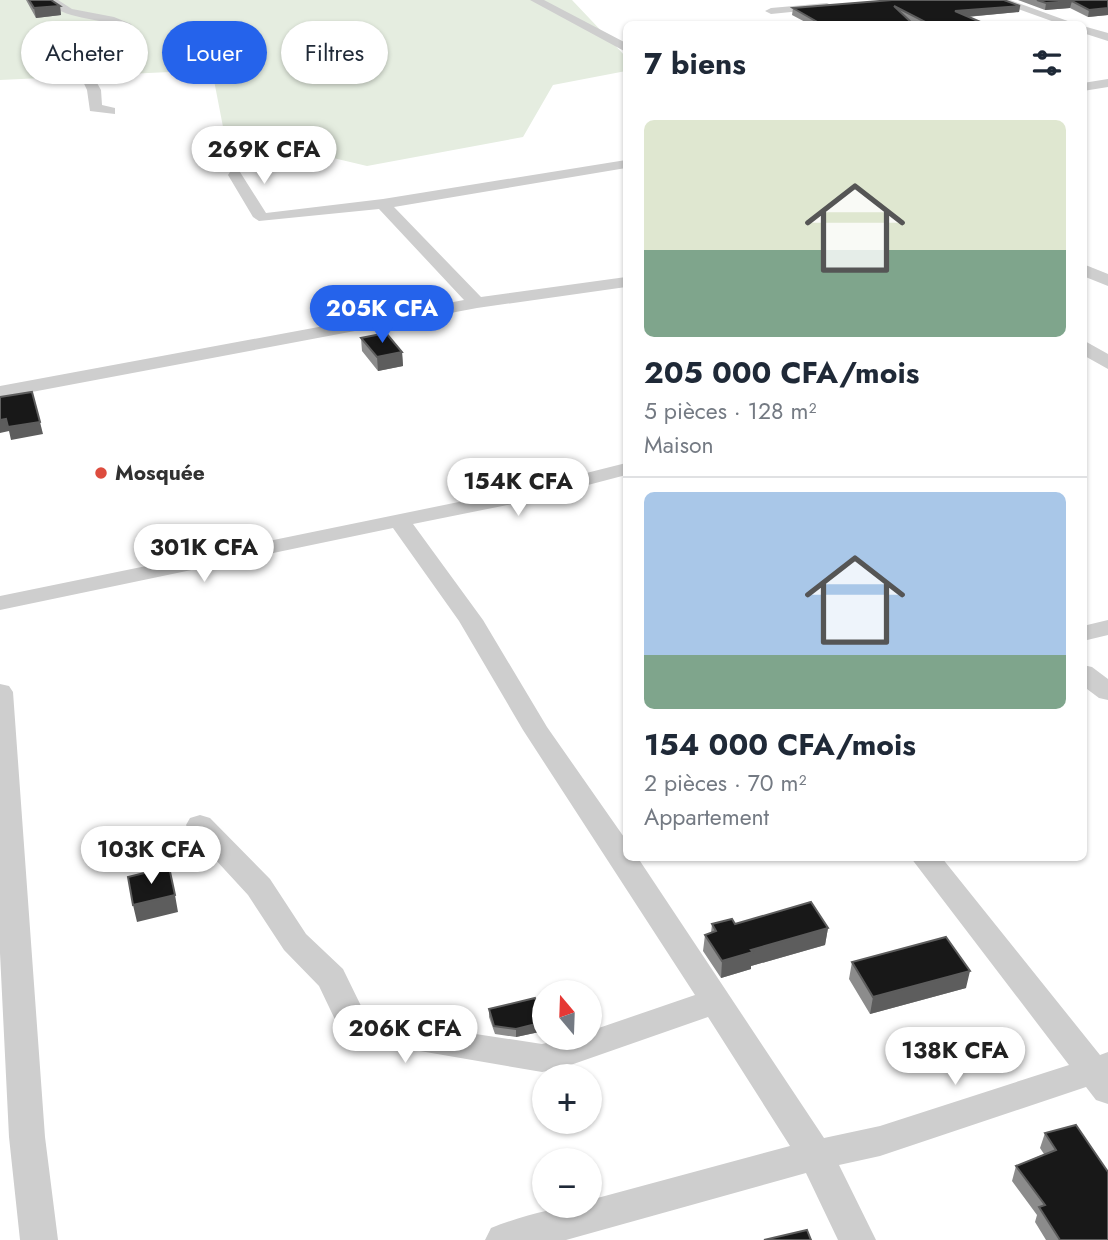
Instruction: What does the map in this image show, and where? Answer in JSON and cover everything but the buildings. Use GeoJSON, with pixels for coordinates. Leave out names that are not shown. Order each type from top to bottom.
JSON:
{"type":"FeatureCollection","features":[{"type":"Feature","properties":{"kind":"street"},"geometry":{"type":"LineString","coordinates":[[50,0],[69,12],[114,20],[127,26],[134,45],[129,51],[96,64],[85,73],[94,90],[95,108],[110,111]]}},
{"type":"Feature","properties":{"kind":"street"},"geometry":{"type":"LineString","coordinates":[[536,0],[623,46]]}},
{"type":"Feature","properties":{"kind":"street"},"geometry":{"type":"LineString","coordinates":[[999,0],[1061,21]]}},
{"type":"Feature","properties":{"kind":"street"},"geometry":{"type":"LineString","coordinates":[[771,11],[837,5]]}},
{"type":"Feature","properties":{"kind":"street"},"geometry":{"type":"LineString","coordinates":[[1087,86],[1108,83]]}},
{"type":"Feature","properties":{"kind":"street"},"geometry":{"type":"LineString","coordinates":[[235,174],[261,217],[265,218],[383,204],[623,164]]}},
{"type":"Feature","properties":{"kind":"street"},"geometry":{"type":"LineString","coordinates":[[383,204],[477,303]]}},
{"type":"Feature","properties":{"kind":"street"},"geometry":{"type":"LineString","coordinates":[[1087,271],[1108,281]]}},
{"type":"Feature","properties":{"kind":"street"},"geometry":{"type":"LineString","coordinates":[[0,392],[477,303],[623,282]]}},
{"type":"Feature","properties":{"kind":"street"},"geometry":{"type":"LineString","coordinates":[[1087,344],[1108,339]]}},
{"type":"Feature","properties":{"kind":"street"},"geometry":{"type":"LineString","coordinates":[[1087,348],[1108,363]]}},
{"type":"Feature","properties":{"kind":"street"},"geometry":{"type":"LineString","coordinates":[[0,603],[527,495],[623,471]]}},
{"type":"Feature","properties":{"kind":"street"},"geometry":{"type":"LineString","coordinates":[[398,520],[471,620],[536,730],[623,858]]}},
{"type":"Feature","properties":{"kind":"street"},"geometry":{"type":"LineString","coordinates":[[1087,633],[1108,627]]}},
{"type":"Feature","properties":{"kind":"street"},"geometry":{"type":"LineString","coordinates":[[1087,676],[1108,692]]}},
{"type":"Feature","properties":{"kind":"street"},"geometry":{"type":"LineString","coordinates":[[0,692],[27,1137],[39,1240]]}},
{"type":"Feature","properties":{"kind":"street"},"geometry":{"type":"LineString","coordinates":[[200,825],[259,887],[295,942],[332,978],[352,1021],[362,1030],[541,1058],[562,1055],[715,1001]]}},
{"type":"Feature","properties":{"kind":"street"},"geometry":{"type":"LineString","coordinates":[[625,861],[815,1155],[857,1240]]}},
{"type":"Feature","properties":{"kind":"street"},"geometry":{"type":"LineString","coordinates":[[505,1240],[815,1155],[880,1141],[1102,1075],[928,861]]}},
{"type":"Feature","properties":{"kind":"shaded area"},"geometry":{"type":"Polygon","coordinates":[[[0,0],[572,0],[623,54],[623,72],[553,85],[523,137],[367,166],[224,132],[215,84],[267,84],[267,21],[162,21],[162,72],[148,73],[148,21],[21,21],[21,79],[0,80],[0,0]]]}},
{"type":"Feature","properties":{"kind":"place","name":"Mosquée"},"geometry":{"type":"Point","coordinates":[101,473]}}]}
